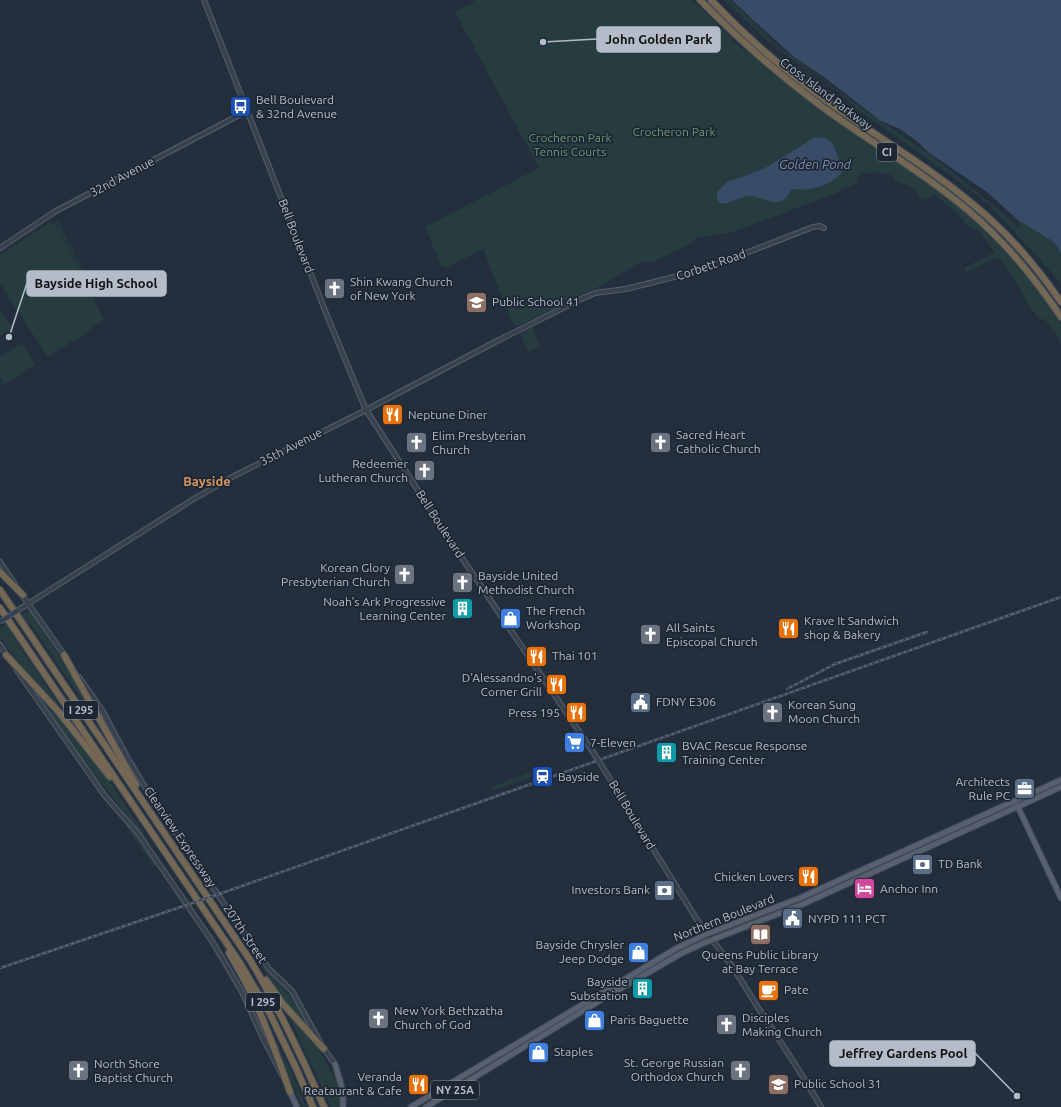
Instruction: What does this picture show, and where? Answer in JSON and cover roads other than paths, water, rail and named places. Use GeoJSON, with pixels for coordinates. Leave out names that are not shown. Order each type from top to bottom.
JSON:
{"type":"FeatureCollection","features":[{"type":"Feature","properties":{"kind":"highway","name":"Cross Island Parkway"},"geometry":{"type":"LineString","coordinates":[[700,0],[752,51],[800,90],[946,193],[970,212],[1017,258],[1045,293],[1061,317]]}},
{"type":"Feature","properties":{"kind":"highway","name":"Cross Island Parkway"},"geometry":{"type":"LineString","coordinates":[[711,0],[755,43],[800,81],[934,175],[975,206],[1018,247],[1061,302]]}},
{"type":"Feature","properties":{"kind":"highway"},"geometry":{"type":"LineString","coordinates":[[0,572],[22,595]]}},
{"type":"Feature","properties":{"kind":"highway","name":"Clearview Expressway"},"geometry":{"type":"LineString","coordinates":[[0,590],[250,960],[294,1039],[324,1107]]}},
{"type":"Feature","properties":{"kind":"highway","name":"Clearview Expressway"},"geometry":{"type":"LineString","coordinates":[[0,608],[240,963],[270,1014],[313,1107]]}},
{"type":"Feature","properties":{"kind":"highway"},"geometry":{"type":"LineString","coordinates":[[6,655],[58,711],[159,844]]}},
{"type":"Feature","properties":{"kind":"highway"},"geometry":{"type":"LineString","coordinates":[[64,655],[161,829]]}},
{"type":"Feature","properties":{"kind":"highway"},"geometry":{"type":"LineString","coordinates":[[200,904],[254,1000],[276,1052],[290,1092]]}},
{"type":"Feature","properties":{"kind":"highway"},"geometry":{"type":"LineString","coordinates":[[223,919],[283,1004],[324,1048]]}},
{"type":"Feature","properties":{"kind":"main road","name":"Northern Boulevard"},"geometry":{"type":"LineString","coordinates":[[411,1107],[677,948],[707,934],[800,898],[1061,780]]}},
{"type":"Feature","properties":{"kind":"main road","name":"Northern Boulevard"},"geometry":{"type":"LineString","coordinates":[[426,1107],[603,999],[682,953],[803,904],[1061,787]]}},
{"type":"Feature","properties":{"kind":"main road"},"geometry":{"type":"LineString","coordinates":[[1015,800],[1061,898]]}},
{"type":"Feature","properties":{"kind":"main road"},"geometry":{"type":"LineString","coordinates":[[335,1064],[343,1091],[343,1107]]}},
{"type":"Feature","properties":{"kind":"main road"},"geometry":{"type":"LineString","coordinates":[[290,1092],[297,1107]]}},
{"type":"Feature","properties":{"kind":"street","name":"Bell Boulevard"},"geometry":{"type":"LineString","coordinates":[[204,0],[339,346],[366,410],[463,560],[595,755],[704,931],[722,951],[821,1107]]}},
{"type":"Feature","properties":{"kind":"street","name":"32nd Avenue"},"geometry":{"type":"LineString","coordinates":[[0,248],[56,212],[247,112]]}},
{"type":"Feature","properties":{"kind":"street","name":"Corbett Road"},"geometry":{"type":"LineString","coordinates":[[594,293],[674,278],[707,268],[814,227],[820,226],[824,228]]}},
{"type":"Feature","properties":{"kind":"street","name":"35th Avenue"},"geometry":{"type":"LineString","coordinates":[[0,622],[209,490],[366,410],[508,335],[594,293]]}},
{"type":"Feature","properties":{"kind":"street","name":"207th Street"},"geometry":{"type":"LineString","coordinates":[[0,562],[102,710],[126,756],[149,794],[269,969],[292,991],[324,1048]]}},
{"type":"Feature","properties":{"kind":"street"},"geometry":{"type":"LineString","coordinates":[[0,646],[104,796],[137,832],[212,941],[242,992],[290,1092]]}},
{"type":"Feature","properties":{"kind":"street"},"geometry":{"type":"LineString","coordinates":[[324,1048],[335,1064]]}},
{"type":"Feature","properties":{"kind":"water"},"geometry":{"type":"Polygon","coordinates":[[[732,0],[1061,0],[1061,253],[1054,242],[1018,220],[987,192],[928,152],[918,142],[900,129],[881,121],[824,77],[794,57],[732,0]]]}},
{"type":"Feature","properties":{"kind":"water","name":"Golden Pond"},"geometry":{"type":"Polygon","coordinates":[[[819,137],[828,139],[835,149],[842,172],[832,181],[812,189],[792,189],[786,198],[778,202],[752,196],[742,197],[728,203],[721,203],[718,201],[717,192],[727,182],[767,167],[813,138],[819,137]]]}},
{"type":"Feature","properties":{"kind":"railway"},"geometry":{"type":"LineString","coordinates":[[0,968],[222,893],[1061,597]]}},
{"type":"Feature","properties":{"kind":"railway"},"geometry":{"type":"LineString","coordinates":[[787,689],[835,664],[927,632]]}},
{"type":"Feature","properties":{"kind":"place","name":"John Golden Park"},"geometry":{"type":"Point","coordinates":[543,42]}},
{"type":"Feature","properties":{"kind":"place","name":"Bell Boulevard & 32nd Avenue"},"geometry":{"type":"Point","coordinates":[241,107]}},
{"type":"Feature","properties":{"kind":"place","name":"Shin Kwang Church of New York"},"geometry":{"type":"Point","coordinates":[335,289]}},
{"type":"Feature","properties":{"kind":"place","name":"Public School 41"},"geometry":{"type":"Point","coordinates":[476,302]}},
{"type":"Feature","properties":{"kind":"place","name":"Bayside High School"},"geometry":{"type":"Point","coordinates":[9,337]}},
{"type":"Feature","properties":{"kind":"place","name":"Neptune Diner"},"geometry":{"type":"Point","coordinates":[393,415]}},
{"type":"Feature","properties":{"kind":"place","name":"Sacred Heart Catholic Church"},"geometry":{"type":"Point","coordinates":[661,442]}},
{"type":"Feature","properties":{"kind":"place","name":"Elim Presbyterian Church"},"geometry":{"type":"Point","coordinates":[416,443]}},
{"type":"Feature","properties":{"kind":"place","name":"Redeemer Lutheran Church"},"geometry":{"type":"Point","coordinates":[424,471]}},
{"type":"Feature","properties":{"kind":"place","name":"Korean Glory Presbyterian Church"},"geometry":{"type":"Point","coordinates":[405,575]}},
{"type":"Feature","properties":{"kind":"place","name":"Bayside United Methodist Church"},"geometry":{"type":"Point","coordinates":[462,583]}},
{"type":"Feature","properties":{"kind":"place","name":"Noah's Ark Progressive Learning Center"},"geometry":{"type":"Point","coordinates":[462,609]}},
{"type":"Feature","properties":{"kind":"place","name":"The French Workshop"},"geometry":{"type":"Point","coordinates":[511,618]}},
{"type":"Feature","properties":{"kind":"place","name":"Krave It Sandwich shop & Bakery"},"geometry":{"type":"Point","coordinates":[788,628]}},
{"type":"Feature","properties":{"kind":"place","name":"All Saints Episcopal Church"},"geometry":{"type":"Point","coordinates":[651,635]}},
{"type":"Feature","properties":{"kind":"place","name":"Thai 101"},"geometry":{"type":"Point","coordinates":[536,656]}},
{"type":"Feature","properties":{"kind":"place","name":"D'Alessandno's Corner Grill"},"geometry":{"type":"Point","coordinates":[557,685]}},
{"type":"Feature","properties":{"kind":"place","name":"FDNY E306"},"geometry":{"type":"Point","coordinates":[640,702]}},
{"type":"Feature","properties":{"kind":"place","name":"Korean Sung Moon Church"},"geometry":{"type":"Point","coordinates":[773,712]}},
{"type":"Feature","properties":{"kind":"place","name":"Press 195"},"geometry":{"type":"Point","coordinates":[576,713]}},
{"type":"Feature","properties":{"kind":"place","name":"7-Eleven"},"geometry":{"type":"Point","coordinates":[575,743]}},
{"type":"Feature","properties":{"kind":"place","name":"BVAC Rescue Response Training Center"},"geometry":{"type":"Point","coordinates":[666,753]}},
{"type":"Feature","properties":{"kind":"place","name":"Bayside"},"geometry":{"type":"Point","coordinates":[542,777]}},
{"type":"Feature","properties":{"kind":"place","name":"Architects Rule PC"},"geometry":{"type":"Point","coordinates":[1025,789]}},
{"type":"Feature","properties":{"kind":"place","name":"TD Bank"},"geometry":{"type":"Point","coordinates":[922,864]}},
{"type":"Feature","properties":{"kind":"place","name":"Chicken Lovers"},"geometry":{"type":"Point","coordinates":[809,877]}},
{"type":"Feature","properties":{"kind":"place","name":"Anchor Inn"},"geometry":{"type":"Point","coordinates":[865,889]}},
{"type":"Feature","properties":{"kind":"place","name":"Investors Bank"},"geometry":{"type":"Point","coordinates":[665,890]}},
{"type":"Feature","properties":{"kind":"place","name":"NYPD 111 PCT"},"geometry":{"type":"Point","coordinates":[792,919]}},
{"type":"Feature","properties":{"kind":"place","name":"Queens Public Library at Bay Terrace"},"geometry":{"type":"Point","coordinates":[760,934]}},
{"type":"Feature","properties":{"kind":"place","name":"Bayside Chrysler Jeep Dodge"},"geometry":{"type":"Point","coordinates":[639,952]}},
{"type":"Feature","properties":{"kind":"place","name":"Bayside Substation"},"geometry":{"type":"Point","coordinates":[643,989]}},
{"type":"Feature","properties":{"kind":"place","name":"Pate"},"geometry":{"type":"Point","coordinates":[768,990]}},
{"type":"Feature","properties":{"kind":"place","name":"New York Bethzatha Church of God"},"geometry":{"type":"Point","coordinates":[378,1018]}},
{"type":"Feature","properties":{"kind":"place","name":"Paris Baguette"},"geometry":{"type":"Point","coordinates":[594,1020]}},
{"type":"Feature","properties":{"kind":"place","name":"Disciples Making Church"},"geometry":{"type":"Point","coordinates":[727,1025]}},
{"type":"Feature","properties":{"kind":"place","name":"Staples"},"geometry":{"type":"Point","coordinates":[538,1052]}},
{"type":"Feature","properties":{"kind":"place","name":"St. George Russian Orthodox Church"},"geometry":{"type":"Point","coordinates":[740,1070]}},
{"type":"Feature","properties":{"kind":"place","name":"North Shore Baptist Church"},"geometry":{"type":"Point","coordinates":[78,1071]}},
{"type":"Feature","properties":{"kind":"place","name":"Veranda Reataurant & Cafe"},"geometry":{"type":"Point","coordinates":[418,1084]}},
{"type":"Feature","properties":{"kind":"place","name":"Public School 31"},"geometry":{"type":"Point","coordinates":[779,1084]}},
{"type":"Feature","properties":{"kind":"place","name":"Jeffrey Gardens Pool"},"geometry":{"type":"Point","coordinates":[1017,1096]}},
{"type":"Feature","properties":{"kind":"district","name":"Bayside"},"geometry":{"type":"Point","coordinates":[207,481]}},
{"type":"Feature","properties":{"kind":"park label","name":"Crocheron Park"},"geometry":{"type":"Point","coordinates":[674,132]}},
{"type":"Feature","properties":{"kind":"park label","name":"Crocheron Park Tennis Courts"},"geometry":{"type":"Point","coordinates":[570,145]}}]}
